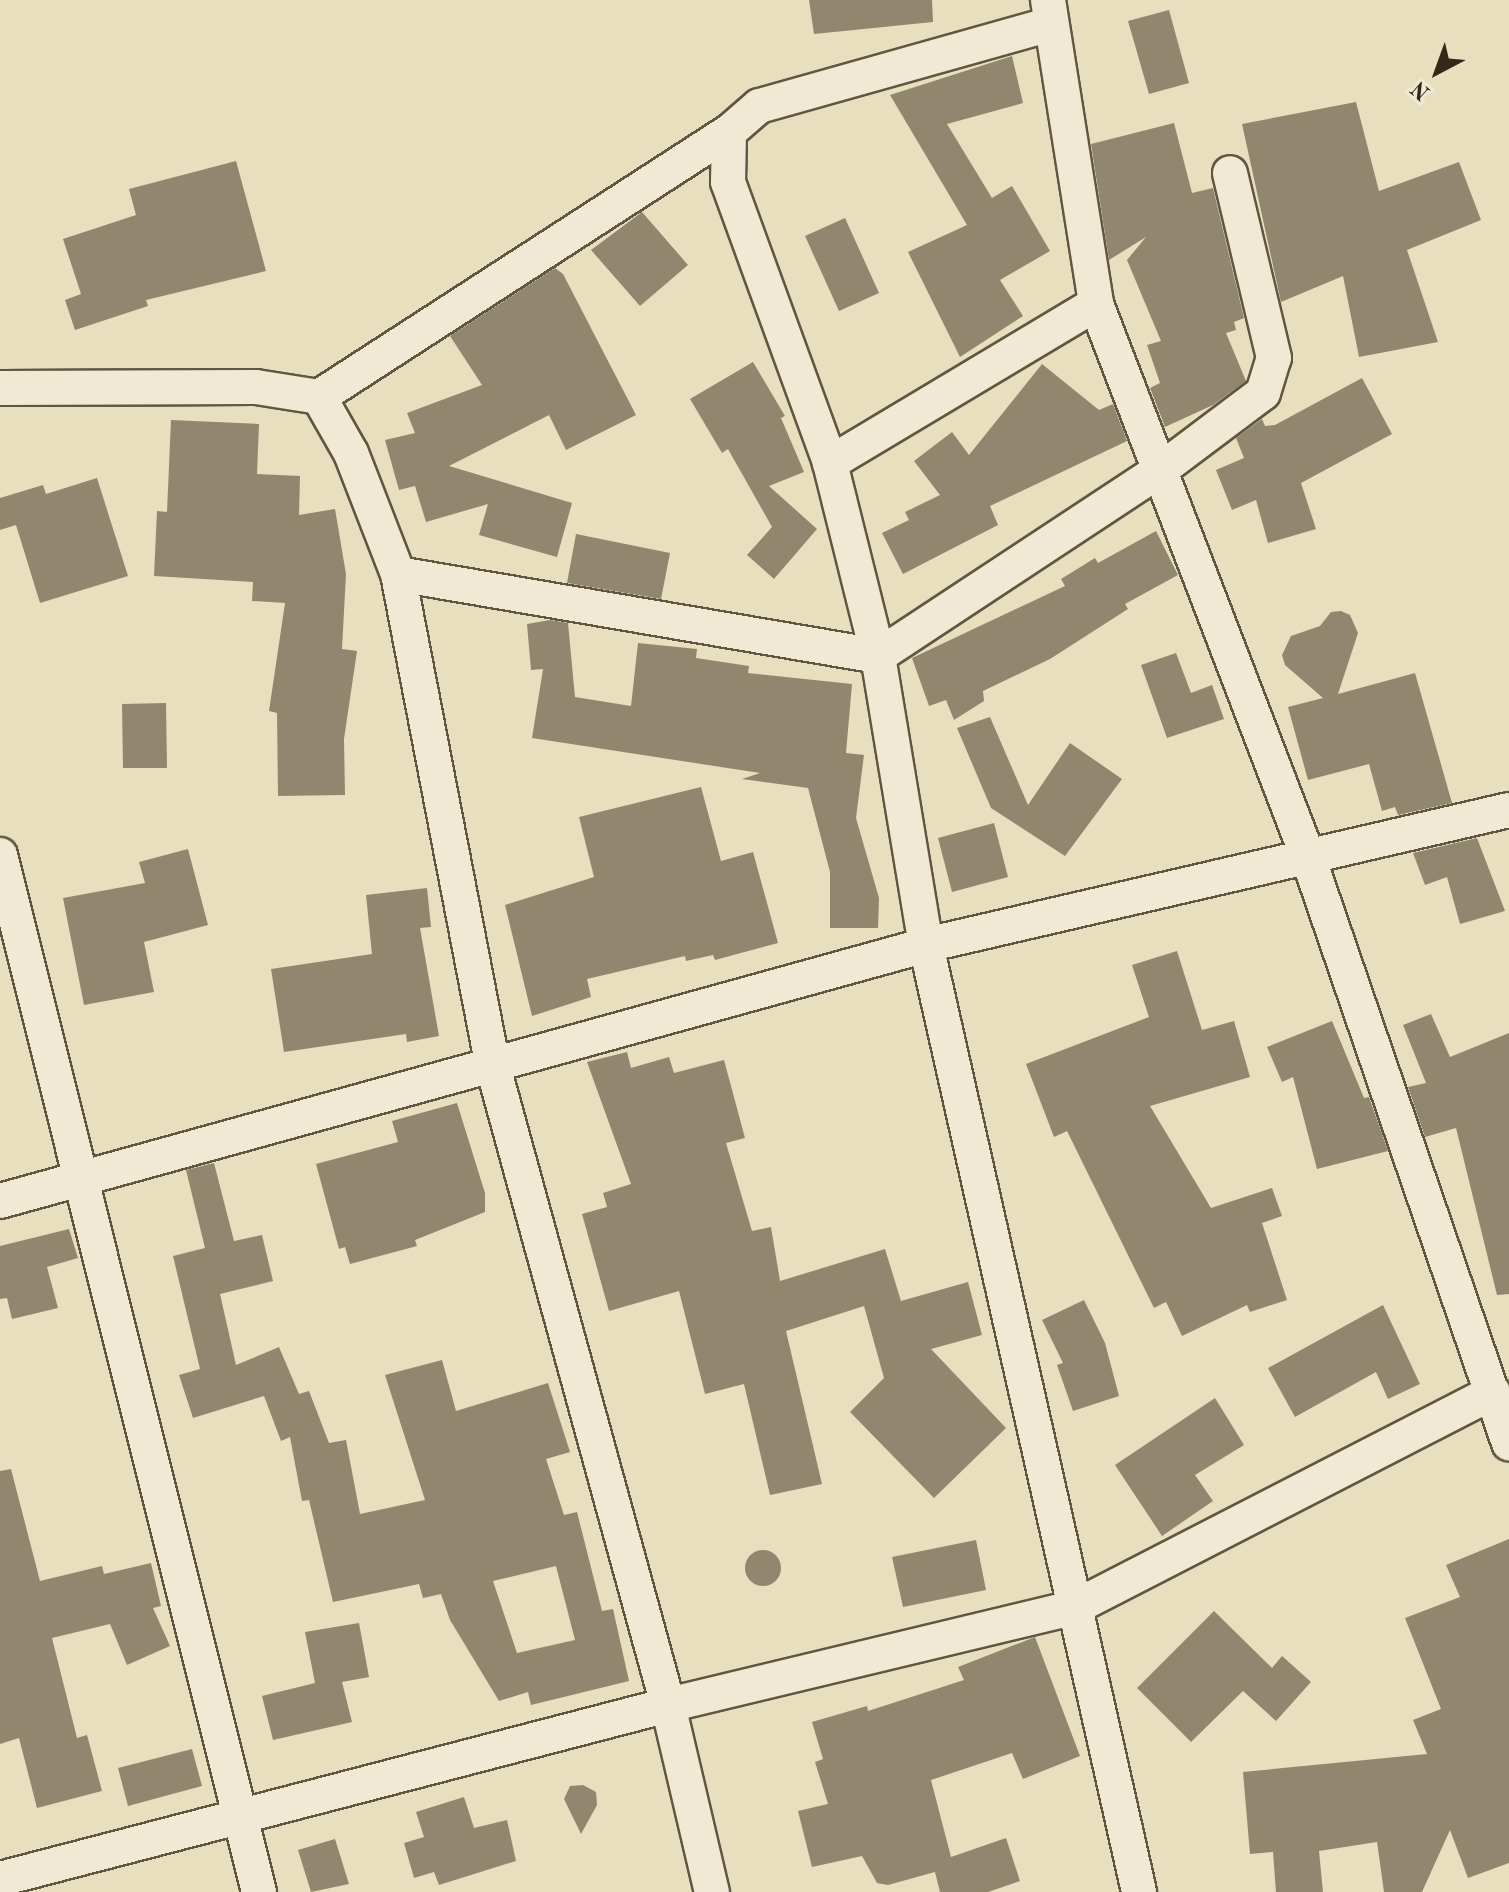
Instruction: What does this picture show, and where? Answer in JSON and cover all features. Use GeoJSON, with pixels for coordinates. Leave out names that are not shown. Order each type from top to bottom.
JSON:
{"type":"FeatureCollection","features":[{"type":"Feature","properties":{"kind":"street"},"geometry":{"type":"LineString","coordinates":[[0,388],[256,387],[319,397],[729,132],[759,106],[1050,12],[1096,304],[1163,468],[1308,857],[1509,1443]]}},
{"type":"Feature","properties":{"kind":"street"},"geometry":{"type":"LineString","coordinates":[[729,132],[728,182],[830,463],[878,656],[926,945],[1139,1892]]}},
{"type":"Feature","properties":{"kind":"street"},"geometry":{"type":"LineString","coordinates":[[398,574],[878,656],[1163,468],[1248,409],[1263,393],[1274,358],[1230,173]]}},
{"type":"Feature","properties":{"kind":"street"},"geometry":{"type":"LineString","coordinates":[[830,463],[1096,304]]}},
{"type":"Feature","properties":{"kind":"street"},"geometry":{"type":"LineString","coordinates":[[319,397],[351,453],[398,574],[492,1063],[668,1705],[712,1892]]}},
{"type":"Feature","properties":{"kind":"street"},"geometry":{"type":"LineString","coordinates":[[0,1201],[85,1180],[492,1063],[926,945],[1509,810]]}},
{"type":"Feature","properties":{"kind":"street"},"geometry":{"type":"LineString","coordinates":[[0,855],[85,1180],[259,1892]]}},
{"type":"Feature","properties":{"kind":"street"},"geometry":{"type":"LineString","coordinates":[[0,1879],[668,1705],[1075,1607],[1493,1392]]}},
{"type":"Feature","properties":{"kind":"building"},"geometry":{"type":"Polygon","coordinates":[[[809,0],[932,0],[933,22],[814,34],[809,0]]]}},
{"type":"Feature","properties":{"kind":"building"},"geometry":{"type":"Polygon","coordinates":[[[1169,10],[1189,83],[1149,94],[1128,21],[1169,10]]]}},
{"type":"Feature","properties":{"kind":"building"},"geometry":{"type":"Polygon","coordinates":[[[1012,56],[1023,103],[947,124],[992,198],[1012,186],[1050,251],[1000,280],[1023,316],[960,357],[908,252],[967,225],[890,95],[1012,56]]]}},
{"type":"Feature","properties":{"kind":"building"},"geometry":{"type":"Polygon","coordinates":[[[1356,102],[1379,191],[1459,162],[1481,220],[1407,250],[1438,342],[1359,357],[1343,276],[1281,302],[1242,124],[1356,102]]]}},
{"type":"Feature","properties":{"kind":"building"},"geometry":{"type":"Polygon","coordinates":[[[1174,123],[1192,193],[1213,188],[1244,318],[1234,322],[1236,330],[1226,333],[1246,381],[1213,405],[1165,427],[1150,388],[1160,383],[1147,345],[1161,341],[1127,260],[1146,237],[1109,260],[1091,144],[1174,123]]]}},
{"type":"Feature","properties":{"kind":"building"},"geometry":{"type":"Polygon","coordinates":[[[236,161],[266,271],[146,300],[148,306],[75,330],[65,300],[81,294],[63,239],[136,215],[129,189],[236,161]]]}},
{"type":"Feature","properties":{"kind":"building"},"geometry":{"type":"Polygon","coordinates":[[[642,212],[688,265],[640,306],[591,250],[642,212]]]}},
{"type":"Feature","properties":{"kind":"building"},"geometry":{"type":"Polygon","coordinates":[[[845,218],[879,293],[839,311],[805,236],[845,218]]]}},
{"type":"Feature","properties":{"kind":"building"},"geometry":{"type":"Polygon","coordinates":[[[555,268],[563,274],[636,415],[566,450],[549,415],[449,466],[572,503],[557,557],[479,535],[488,504],[426,522],[415,486],[399,490],[385,440],[415,433],[407,413],[482,385],[450,336],[555,268]]]}},
{"type":"Feature","properties":{"kind":"building"},"geometry":{"type":"Polygon","coordinates":[[[753,362],[785,416],[781,418],[804,472],[769,486],[817,529],[774,579],[747,555],[772,527],[728,449],[722,453],[690,399],[753,362]]]}},
{"type":"Feature","properties":{"kind":"building"},"geometry":{"type":"Polygon","coordinates":[[[1042,364],[1099,410],[1113,404],[1127,441],[990,506],[998,525],[903,574],[882,533],[909,520],[905,512],[940,495],[914,461],[952,432],[969,455],[1042,364]]]}},
{"type":"Feature","properties":{"kind":"building"},"geometry":{"type":"Polygon","coordinates":[[[1362,378],[1392,434],[1301,483],[1316,529],[1268,543],[1256,500],[1232,510],[1216,470],[1244,458],[1236,438],[1262,419],[1265,426],[1275,425],[1362,378]]]}},
{"type":"Feature","properties":{"kind":"building"},"geometry":{"type":"Polygon","coordinates":[[[171,420],[259,424],[257,474],[300,476],[299,515],[335,509],[346,574],[342,649],[357,651],[344,739],[345,795],[278,796],[277,713],[269,711],[285,603],[252,601],[253,582],[154,576],[157,511],[167,512],[171,420]]]}},
{"type":"Feature","properties":{"kind":"building"},"geometry":{"type":"Polygon","coordinates":[[[97,478],[128,576],[40,603],[16,525],[0,530],[0,498],[43,485],[46,494],[97,478]]]}},
{"type":"Feature","properties":{"kind":"building"},"geometry":{"type":"Polygon","coordinates":[[[1156,531],[1178,575],[1125,604],[1128,609],[1050,659],[983,691],[984,701],[954,720],[946,700],[929,706],[912,658],[1065,586],[1061,579],[1095,558],[1098,563],[1156,531]]]}},
{"type":"Feature","properties":{"kind":"building"},"geometry":{"type":"Polygon","coordinates":[[[576,534],[670,553],[661,599],[567,583],[576,534]]]}},
{"type":"Feature","properties":{"kind":"building"},"geometry":{"type":"Polygon","coordinates":[[[1341,611],[1350,615],[1358,633],[1338,694],[1415,673],[1452,803],[1398,815],[1395,807],[1382,811],[1369,764],[1308,780],[1288,707],[1323,698],[1285,665],[1282,655],[1291,636],[1320,626],[1331,612],[1341,611]]]}},
{"type":"Feature","properties":{"kind":"building"},"geometry":{"type":"Polygon","coordinates":[[[550,620],[568,623],[575,697],[631,706],[638,643],[697,649],[696,658],[749,666],[748,673],[852,684],[846,753],[864,755],[856,818],[879,898],[878,928],[830,928],[830,872],[808,788],[742,779],[760,773],[532,738],[543,669],[531,670],[527,624],[550,620]]]}},
{"type":"Feature","properties":{"kind":"building"},"geometry":{"type":"Polygon","coordinates":[[[1176,653],[1191,693],[1212,685],[1224,719],[1167,738],[1141,665],[1176,653]]]}},
{"type":"Feature","properties":{"kind":"building"},"geometry":{"type":"Polygon","coordinates":[[[166,703],[167,768],[123,768],[122,704],[166,703]]]}},
{"type":"Feature","properties":{"kind":"building"},"geometry":{"type":"Polygon","coordinates":[[[990,717],[1028,805],[1070,743],[1122,779],[1065,856],[991,808],[957,728],[990,717]]]}},
{"type":"Feature","properties":{"kind":"building"},"geometry":{"type":"Polygon","coordinates":[[[701,787],[721,861],[753,852],[778,943],[715,960],[713,955],[686,961],[685,956],[587,979],[591,997],[532,1016],[505,905],[594,877],[579,817],[701,787]]]}},
{"type":"Feature","properties":{"kind":"building"},"geometry":{"type":"Polygon","coordinates":[[[994,823],[1008,877],[952,892],[938,838],[994,823]]]}},
{"type":"Feature","properties":{"kind":"building"},"geometry":{"type":"Polygon","coordinates":[[[1477,838],[1505,911],[1460,924],[1447,877],[1425,885],[1413,853],[1477,838]]]}},
{"type":"Feature","properties":{"kind":"building"},"geometry":{"type":"Polygon","coordinates":[[[188,849],[208,925],[144,942],[154,992],[84,1005],[63,898],[145,883],[139,862],[188,849]]]}},
{"type":"Feature","properties":{"kind":"building"},"geometry":{"type":"Polygon","coordinates":[[[427,888],[431,927],[420,928],[439,1036],[407,1042],[406,1034],[284,1052],[271,969],[372,954],[366,895],[427,888]]]}},
{"type":"Feature","properties":{"kind":"building"},"geometry":{"type":"Polygon","coordinates":[[[1177,951],[1202,1030],[1234,1021],[1250,1077],[1150,1106],[1211,1208],[1272,1188],[1282,1216],[1262,1223],[1287,1300],[1250,1312],[1247,1305],[1182,1336],[1166,1302],[1154,1308],[1067,1131],[1054,1137],[1026,1064],[1149,1017],[1132,965],[1177,951]]]}},
{"type":"Feature","properties":{"kind":"building"},"geometry":{"type":"Polygon","coordinates":[[[1431,1014],[1450,1057],[1509,1033],[1509,1294],[1497,1295],[1456,1128],[1425,1137],[1408,1087],[1426,1083],[1403,1025],[1431,1014]]]}},
{"type":"Feature","properties":{"kind":"building"},"geometry":{"type":"Polygon","coordinates":[[[1332,1021],[1364,1098],[1369,1097],[1388,1151],[1317,1169],[1293,1077],[1282,1082],[1267,1047],[1332,1021]]]}},
{"type":"Feature","properties":{"kind":"building"},"geometry":{"type":"Polygon","coordinates":[[[627,1052],[631,1068],[669,1057],[674,1073],[724,1060],[745,1138],[726,1143],[752,1231],[771,1227],[780,1281],[885,1249],[901,1301],[968,1282],[982,1335],[931,1349],[1006,1428],[934,1498],[850,1412],[884,1378],[864,1306],[786,1331],[822,1484],[770,1495],[744,1384],[705,1394],[679,1291],[609,1311],[582,1214],[607,1207],[603,1193],[631,1184],[587,1062],[627,1052]]]}},
{"type":"Feature","properties":{"kind":"building"},"geometry":{"type":"Polygon","coordinates":[[[457,1103],[485,1193],[485,1212],[415,1240],[417,1246],[350,1264],[345,1247],[339,1249],[316,1164],[398,1142],[392,1121],[457,1103]]]}},
{"type":"Feature","properties":{"kind":"building"},"geometry":{"type":"Polygon","coordinates":[[[214,1163],[234,1241],[262,1235],[273,1281],[220,1294],[236,1365],[279,1347],[299,1394],[309,1391],[329,1443],[346,1440],[360,1514],[425,1500],[385,1375],[442,1360],[456,1411],[548,1383],[570,1452],[546,1459],[564,1515],[577,1512],[602,1611],[613,1609],[629,1681],[531,1705],[528,1692],[499,1701],[450,1620],[441,1594],[423,1598],[419,1584],[333,1602],[309,1500],[302,1501],[290,1437],[281,1441],[264,1396],[193,1418],[179,1375],[200,1369],[173,1256],[205,1248],[186,1170],[214,1163]],[[556,1566],[493,1581],[517,1653],[575,1640],[556,1566]]]}},
{"type":"Feature","properties":{"kind":"building"},"geometry":{"type":"Polygon","coordinates":[[[69,1229],[78,1258],[47,1267],[58,1308],[12,1319],[7,1298],[0,1299],[0,1246],[69,1229]]]}},
{"type":"Feature","properties":{"kind":"building"},"geometry":{"type":"Polygon","coordinates":[[[1084,1300],[1105,1343],[1119,1396],[1073,1411],[1057,1365],[1063,1363],[1042,1320],[1084,1300]]]}},
{"type":"Feature","properties":{"kind":"building"},"geometry":{"type":"Polygon","coordinates":[[[1383,1305],[1420,1384],[1388,1399],[1376,1372],[1295,1417],[1268,1368],[1383,1305]]]}},
{"type":"Feature","properties":{"kind":"building"},"geometry":{"type":"Polygon","coordinates":[[[1215,1398],[1244,1445],[1195,1475],[1213,1501],[1162,1536],[1115,1465],[1215,1398]]]}},
{"type":"Feature","properties":{"kind":"building"},"geometry":{"type":"Polygon","coordinates":[[[11,1469],[40,1581],[102,1566],[104,1574],[151,1563],[161,1606],[153,1608],[170,1646],[127,1665],[110,1624],[52,1638],[77,1738],[87,1735],[102,1791],[37,1808],[19,1738],[0,1744],[0,1471],[11,1469]]]}},
{"type":"Feature","properties":{"kind":"building"},"geometry":{"type":"Polygon","coordinates":[[[1509,1539],[1509,1863],[1468,1878],[1450,1830],[1422,1892],[1384,1892],[1377,1842],[1319,1851],[1323,1892],[1276,1892],[1273,1852],[1250,1854],[1243,1772],[1427,1754],[1413,1720],[1441,1709],[1405,1618],[1460,1597],[1446,1565],[1509,1539]]]}},
{"type":"Feature","properties":{"kind":"building"},"geometry":{"type":"Polygon","coordinates":[[[976,1540],[986,1590],[903,1607],[892,1557],[976,1540]]]}},
{"type":"Feature","properties":{"kind":"building"},"geometry":{"type":"Polygon","coordinates":[[[763,1550],[775,1556],[781,1568],[775,1580],[763,1586],[751,1580],[745,1568],[751,1556],[763,1550]]]}},
{"type":"Feature","properties":{"kind":"building"},"geometry":{"type":"Polygon","coordinates":[[[1214,1611],[1272,1668],[1282,1656],[1311,1682],[1276,1721],[1243,1691],[1191,1742],[1137,1688],[1214,1611]]]}},
{"type":"Feature","properties":{"kind":"building"},"geometry":{"type":"Polygon","coordinates":[[[359,1623],[369,1677],[342,1682],[352,1722],[273,1740],[262,1696],[315,1683],[305,1632],[359,1623]]]}},
{"type":"Feature","properties":{"kind":"building"},"geometry":{"type":"Polygon","coordinates":[[[1035,1637],[1080,1756],[1023,1779],[1012,1753],[931,1780],[951,1857],[1006,1838],[1020,1881],[988,1892],[940,1892],[935,1872],[888,1885],[877,1883],[862,1856],[812,1867],[798,1811],[828,1804],[815,1762],[823,1759],[812,1722],[867,1706],[868,1711],[964,1680],[958,1667],[1035,1637]]]}},
{"type":"Feature","properties":{"kind":"building"},"geometry":{"type":"Polygon","coordinates":[[[192,1749],[202,1786],[128,1806],[118,1768],[192,1749]]]}},
{"type":"Feature","properties":{"kind":"building"},"geometry":{"type":"Polygon","coordinates":[[[583,1785],[596,1792],[597,1805],[581,1834],[564,1799],[570,1786],[583,1785]]]}},
{"type":"Feature","properties":{"kind":"building"},"geometry":{"type":"Polygon","coordinates":[[[464,1797],[474,1828],[507,1820],[516,1861],[439,1885],[434,1872],[414,1878],[404,1843],[424,1837],[416,1812],[464,1797]]]}},
{"type":"Feature","properties":{"kind":"building"},"geometry":{"type":"Polygon","coordinates":[[[335,1839],[349,1884],[311,1892],[298,1850],[335,1839]]]}}]}
